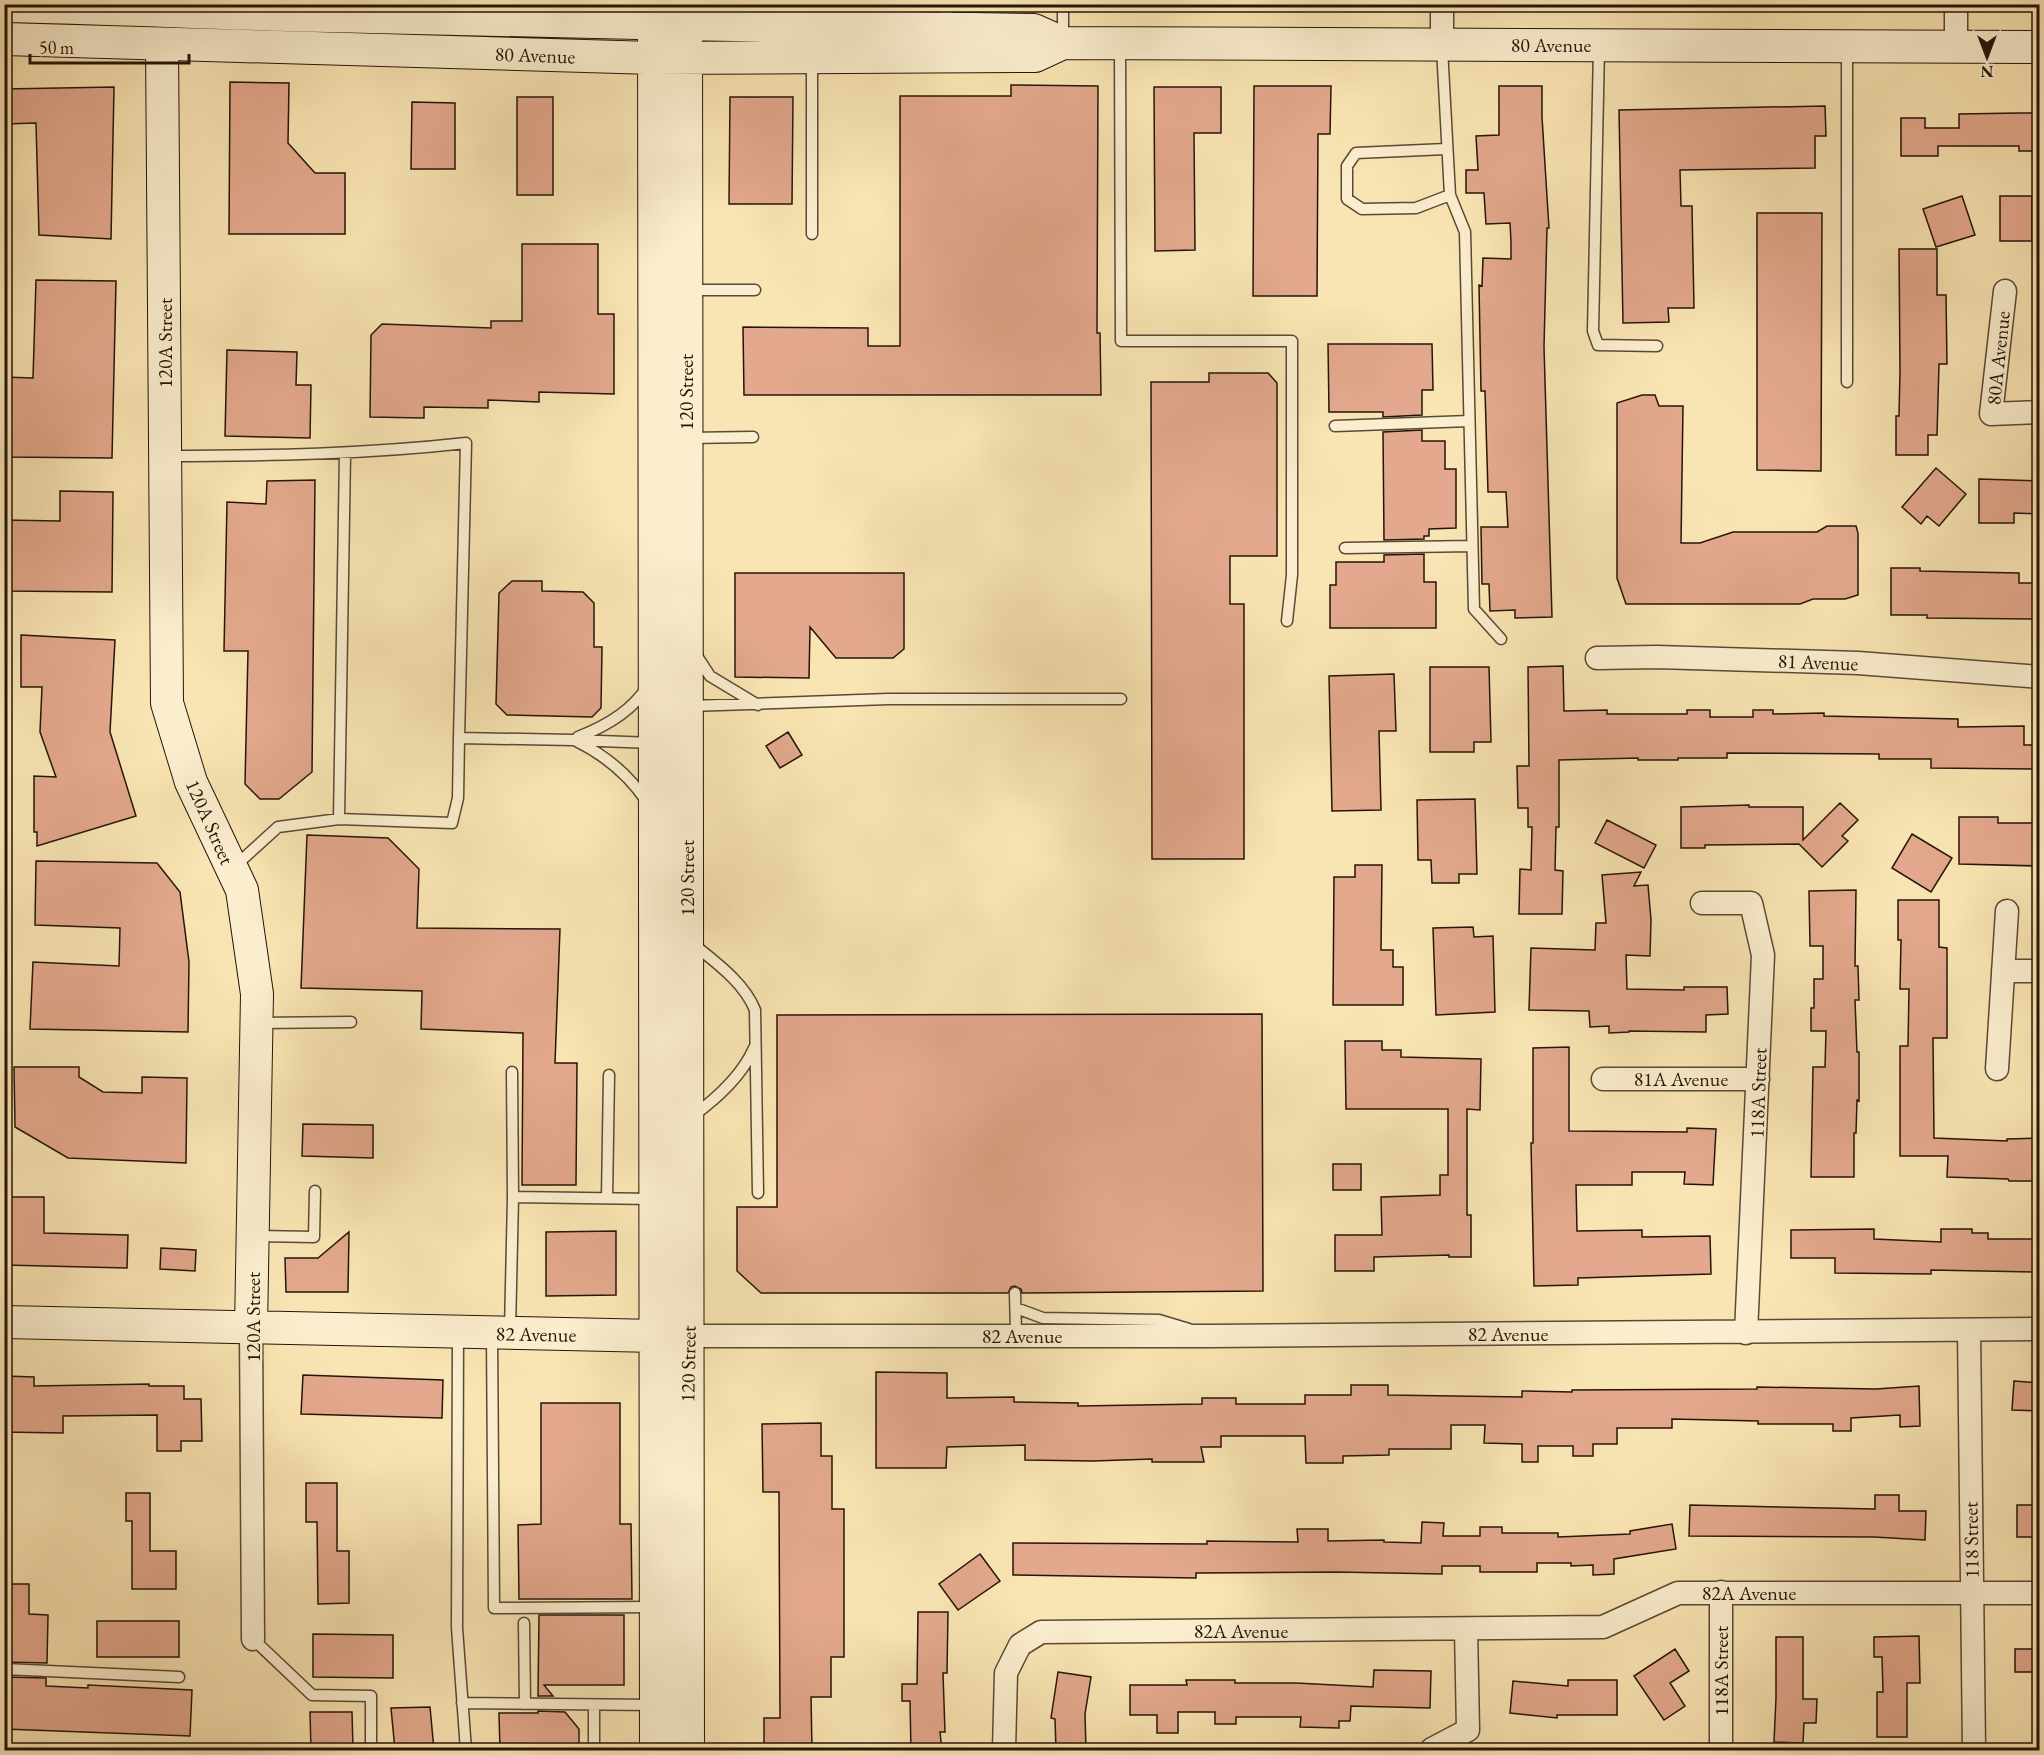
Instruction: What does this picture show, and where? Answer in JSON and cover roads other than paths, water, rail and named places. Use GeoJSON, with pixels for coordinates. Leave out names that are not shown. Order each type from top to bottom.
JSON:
{"type":"FeatureCollection","features":[{"type":"Feature","properties":{"kind":"main road","name":"80 Avenue"},"geometry":{"type":"LineString","coordinates":[[4,6],[159,7],[326,16],[686,14],[947,17],[1034,30],[1063,43],[2040,47]]}},
{"type":"Feature","properties":{"kind":"main road","name":"120 Street"},"geometry":{"type":"LineString","coordinates":[[654,14],[656,1750]]}},
{"type":"Feature","properties":{"kind":"main road","name":"120 Street"},"geometry":{"type":"LineString","coordinates":[[686,14],[688,1750]]}},
{"type":"Feature","properties":{"kind":"main road","name":"80 Avenue"},"geometry":{"type":"LineString","coordinates":[[4,39],[653,58],[1035,56],[1063,43]]}},
{"type":"Feature","properties":{"kind":"main road","name":"120A Street"},"geometry":{"type":"LineString","coordinates":[[162,44],[167,703],[191,782],[242,890],[258,994],[252,1328]]}},
{"type":"Feature","properties":{"kind":"main road"},"geometry":{"type":"LineString","coordinates":[[654,642],[665,662],[671,695],[677,703],[687,706]]}},
{"type":"Feature","properties":{"kind":"main road"},"geometry":{"type":"LineString","coordinates":[[654,743],[665,744],[671,753],[674,790],[687,808]]}},
{"type":"Feature","properties":{"kind":"main road","name":"82 Avenue"},"geometry":{"type":"LineString","coordinates":[[4,1322],[656,1336]]}},
{"type":"Feature","properties":{"kind":"street"},"geometry":{"type":"LineString","coordinates":[[1442,4],[1442,44]]}},
{"type":"Feature","properties":{"kind":"street"},"geometry":{"type":"LineString","coordinates":[[1956,4],[1956,46]]}},
{"type":"Feature","properties":{"kind":"street","name":"120A Street"},"geometry":{"type":"LineString","coordinates":[[159,7],[162,44]]}},
{"type":"Feature","properties":{"kind":"street","name":"80A Avenue"},"geometry":{"type":"LineString","coordinates":[[2005,291],[1991,414],[2040,412]]}},
{"type":"Feature","properties":{"kind":"street","name":"81 Avenue"},"geometry":{"type":"LineString","coordinates":[[1597,658],[1657,657],[1858,663],[2040,677]]}},
{"type":"Feature","properties":{"kind":"street","name":"118A Street"},"geometry":{"type":"LineString","coordinates":[[1702,903],[1751,903],[1763,955],[1746,1333]]}},
{"type":"Feature","properties":{"kind":"street"},"geometry":{"type":"LineString","coordinates":[[1997,1070],[2007,911]]}},
{"type":"Feature","properties":{"kind":"street"},"geometry":{"type":"LineString","coordinates":[[2003,971],[2040,971]]}},
{"type":"Feature","properties":{"kind":"street","name":"81A Avenue"},"geometry":{"type":"LineString","coordinates":[[1603,1079],[1758,1079]]}},
{"type":"Feature","properties":{"kind":"street","name":"120A Street"},"geometry":{"type":"LineString","coordinates":[[252,1328],[253,1639]]}},
{"type":"Feature","properties":{"kind":"street","name":"82 Avenue"},"geometry":{"type":"LineString","coordinates":[[656,1336],[1212,1336],[2040,1329]]}},
{"type":"Feature","properties":{"kind":"street","name":"118 Street"},"geometry":{"type":"LineString","coordinates":[[1969,1330],[1974,1750]]}},
{"type":"Feature","properties":{"kind":"street","name":"118A Street"},"geometry":{"type":"LineString","coordinates":[[1721,1592],[1721,1750]]}},
{"type":"Feature","properties":{"kind":"street","name":"82A Avenue"},"geometry":{"type":"LineString","coordinates":[[1004,1750],[1006,1673],[1020,1644],[1041,1632],[1603,1627],[1678,1593],[2040,1593]]}},
{"type":"Feature","properties":{"kind":"street"},"geometry":{"type":"LineString","coordinates":[[1432,1749],[1468,1730],[1466,1629]]}},
{"type":"Feature","properties":{"kind":"lane"},"geometry":{"type":"LineString","coordinates":[[1063,4],[1063,43]]}},
{"type":"Feature","properties":{"kind":"lane"},"geometry":{"type":"LineString","coordinates":[[1120,43],[1121,341],[1292,341],[1292,575],[1287,621]]}},
{"type":"Feature","properties":{"kind":"lane"},"geometry":{"type":"LineString","coordinates":[[1442,44],[1450,195],[1465,232],[1474,609],[1501,639]]}},
{"type":"Feature","properties":{"kind":"lane"},"geometry":{"type":"LineString","coordinates":[[1599,45],[1593,332],[1598,345],[1657,346]]}},
{"type":"Feature","properties":{"kind":"lane"},"geometry":{"type":"LineString","coordinates":[[1847,46],[1847,382]]}},
{"type":"Feature","properties":{"kind":"lane"},"geometry":{"type":"LineString","coordinates":[[812,58],[812,234]]}},
{"type":"Feature","properties":{"kind":"lane"},"geometry":{"type":"LineString","coordinates":[[1446,149],[1356,153],[1347,166],[1347,199],[1362,209],[1416,208],[1450,195]]}},
{"type":"Feature","properties":{"kind":"lane"},"geometry":{"type":"LineString","coordinates":[[686,290],[755,290]]}},
{"type":"Feature","properties":{"kind":"lane"},"geometry":{"type":"LineString","coordinates":[[1335,426],[1469,420]]}},
{"type":"Feature","properties":{"kind":"lane"},"geometry":{"type":"LineString","coordinates":[[686,438],[753,437]]}},
{"type":"Feature","properties":{"kind":"lane"},"geometry":{"type":"LineString","coordinates":[[166,456],[345,454],[466,443],[458,798],[452,823],[339,819],[278,827],[232,869]]}},
{"type":"Feature","properties":{"kind":"lane"},"geometry":{"type":"LineString","coordinates":[[339,819],[345,454]]}},
{"type":"Feature","properties":{"kind":"lane"},"geometry":{"type":"LineString","coordinates":[[1345,548],[1472,546]]}},
{"type":"Feature","properties":{"kind":"lane"},"geometry":{"type":"LineString","coordinates":[[687,633],[696,657],[710,676],[759,705]]}},
{"type":"Feature","properties":{"kind":"lane"},"geometry":{"type":"LineString","coordinates":[[573,740],[597,730],[615,718],[641,696],[654,675]]}},
{"type":"Feature","properties":{"kind":"lane"},"geometry":{"type":"LineString","coordinates":[[687,706],[888,699],[1121,699]]}},
{"type":"Feature","properties":{"kind":"lane"},"geometry":{"type":"LineString","coordinates":[[459,738],[654,743]]}},
{"type":"Feature","properties":{"kind":"lane"},"geometry":{"type":"LineString","coordinates":[[573,740],[621,770],[637,786],[656,816]]}},
{"type":"Feature","properties":{"kind":"lane"},"geometry":{"type":"LineString","coordinates":[[688,939],[741,986],[755,1010],[758,1193]]}},
{"type":"Feature","properties":{"kind":"lane"},"geometry":{"type":"LineString","coordinates":[[257,1023],[351,1022]]}},
{"type":"Feature","properties":{"kind":"lane"},"geometry":{"type":"LineString","coordinates":[[688,1120],[714,1100],[734,1079],[750,1058],[756,1045]]}},
{"type":"Feature","properties":{"kind":"lane"},"geometry":{"type":"LineString","coordinates":[[513,1072],[513,1197],[501,1333],[494,1608],[656,1607]]}},
{"type":"Feature","properties":{"kind":"lane"},"geometry":{"type":"LineString","coordinates":[[607,1198],[609,1075]]}},
{"type":"Feature","properties":{"kind":"lane"},"geometry":{"type":"LineString","coordinates":[[253,1236],[314,1238],[315,1191]]}},
{"type":"Feature","properties":{"kind":"lane"},"geometry":{"type":"LineString","coordinates":[[513,1197],[656,1199]]}},
{"type":"Feature","properties":{"kind":"lane"},"geometry":{"type":"LineString","coordinates":[[1015,1293],[1016,1335]]}},
{"type":"Feature","properties":{"kind":"lane"},"geometry":{"type":"LineString","coordinates":[[1016,1308],[1043,1318],[1159,1320],[1212,1336]]}},
{"type":"Feature","properties":{"kind":"lane"},"geometry":{"type":"LineString","coordinates":[[458,1332],[457,1628],[466,1750]]}},
{"type":"Feature","properties":{"kind":"lane"},"geometry":{"type":"LineString","coordinates":[[524,1623],[525,1704]]}},
{"type":"Feature","properties":{"kind":"lane"},"geometry":{"type":"LineString","coordinates":[[253,1639],[312,1695],[371,1696],[371,1750]]}},
{"type":"Feature","properties":{"kind":"lane"},"geometry":{"type":"LineString","coordinates":[[4,1670],[179,1677]]}},
{"type":"Feature","properties":{"kind":"lane"},"geometry":{"type":"LineString","coordinates":[[462,1703],[656,1705]]}},
{"type":"Feature","properties":{"kind":"lane"},"geometry":{"type":"LineString","coordinates":[[594,1705],[594,1750]]}}]}
